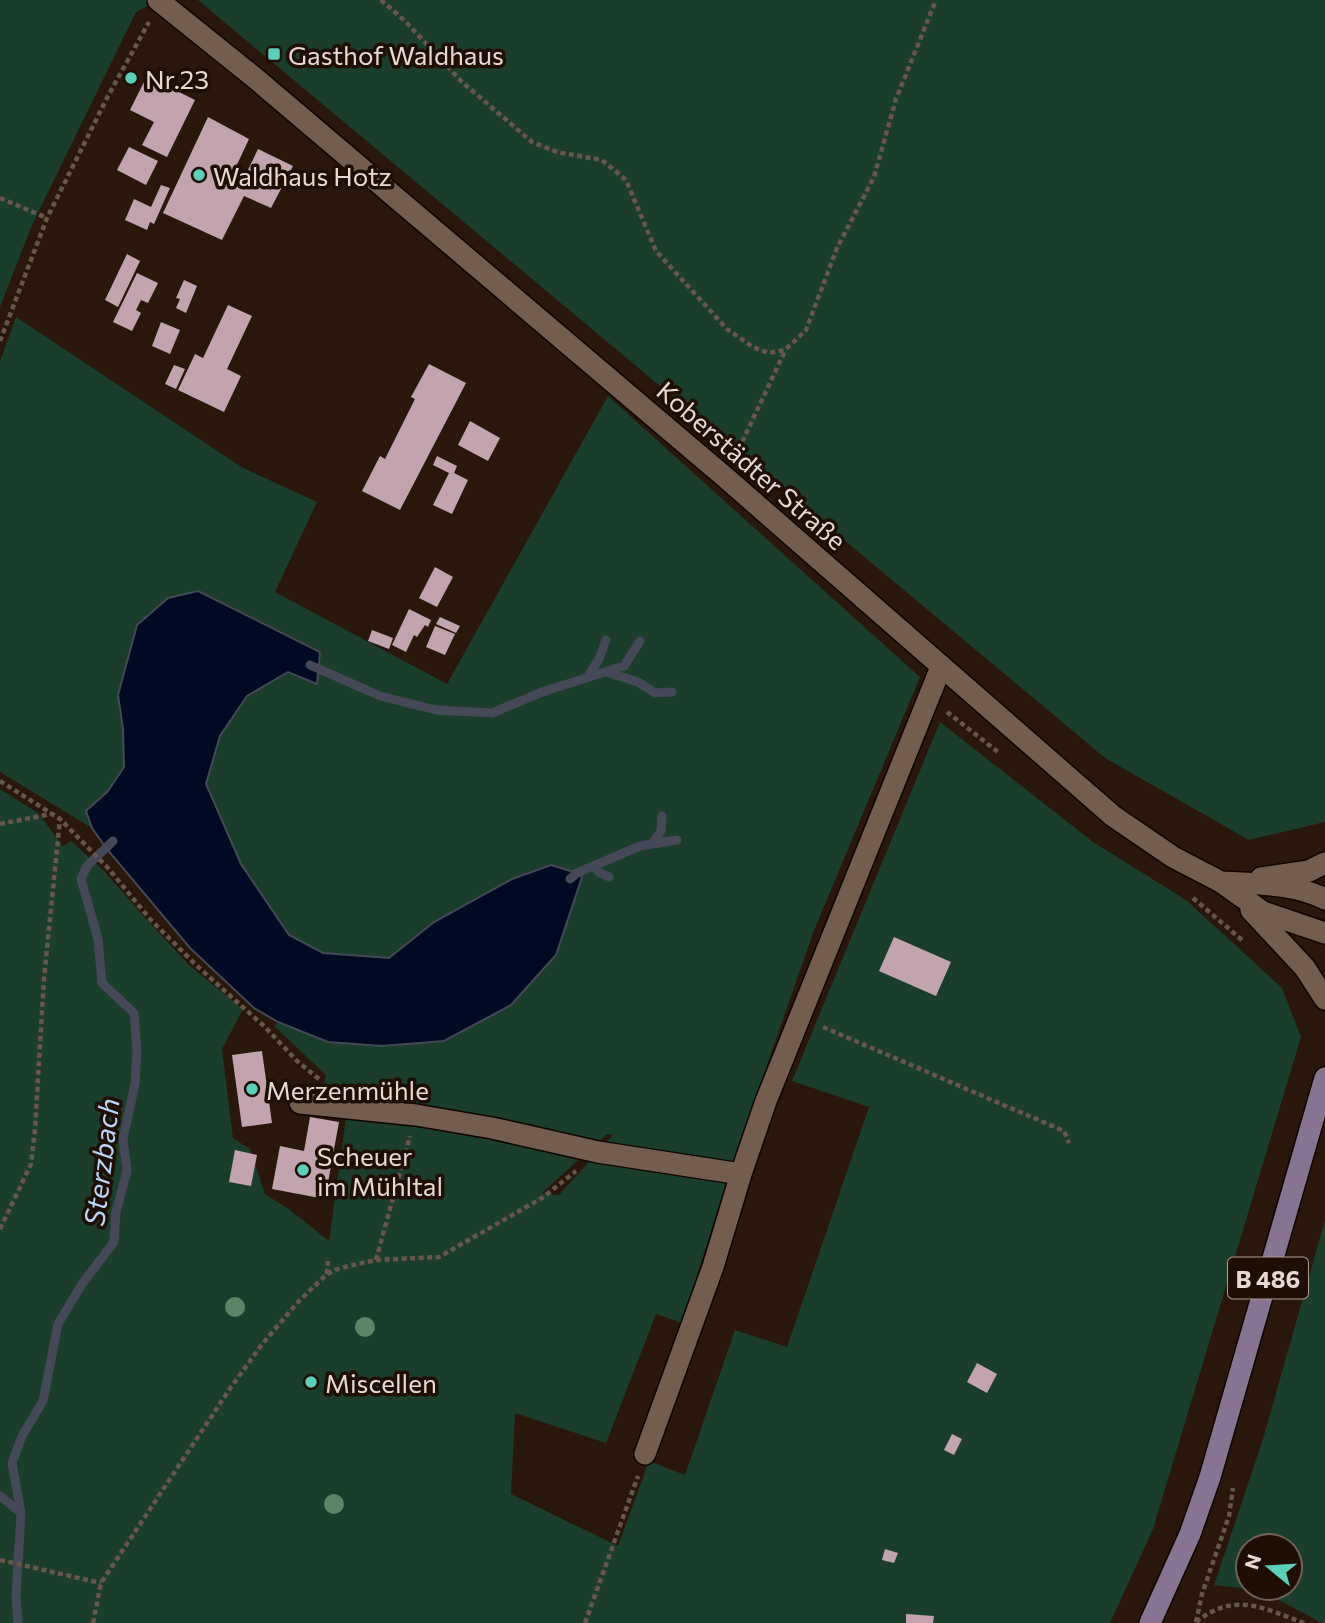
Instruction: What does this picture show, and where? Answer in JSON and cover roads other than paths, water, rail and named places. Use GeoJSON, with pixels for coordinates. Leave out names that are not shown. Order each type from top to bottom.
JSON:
{"type":"FeatureCollection","features":[{"type":"Feature","properties":{"kind":"main road","name":"B 486"},"geometry":{"type":"LineString","coordinates":[[1150,1623],[1190,1534],[1210,1477],[1325,1078]]}},
{"type":"Feature","properties":{"kind":"street","name":"Koberstädter Straße"},"geometry":{"type":"LineString","coordinates":[[159,1],[255,78],[726,478],[1113,816],[1173,857],[1221,882]]}},
{"type":"Feature","properties":{"kind":"street"},"geometry":{"type":"LineString","coordinates":[[645,1454],[713,1267],[741,1174],[799,1017],[941,667]]}},
{"type":"Feature","properties":{"kind":"street"},"geometry":{"type":"LineString","coordinates":[[1221,882],[1309,871],[1325,863]]}},
{"type":"Feature","properties":{"kind":"street"},"geometry":{"type":"LineString","coordinates":[[1221,882],[1309,891],[1325,899]]}},
{"type":"Feature","properties":{"kind":"street"},"geometry":{"type":"LineString","coordinates":[[1221,882],[1262,912],[1325,933]]}},
{"type":"Feature","properties":{"kind":"street"},"geometry":{"type":"LineString","coordinates":[[1221,882],[1282,942],[1305,968],[1325,999]]}},
{"type":"Feature","properties":{"kind":"street"},"geometry":{"type":"LineString","coordinates":[[300,1103],[416,1115],[492,1128],[598,1152],[741,1174]]}},
{"type":"Feature","properties":{"kind":"water"},"geometry":{"type":"Polygon","coordinates":[[[198,591],[320,652],[317,684],[288,672],[247,696],[220,736],[206,784],[241,864],[289,935],[323,953],[389,958],[434,922],[512,879],[551,865],[577,873],[582,877],[556,955],[511,1005],[444,1041],[382,1046],[328,1042],[278,1022],[254,1008],[190,948],[106,848],[92,828],[86,811],[108,791],[124,767],[123,729],[118,695],[137,625],[168,598],[198,591]]]}},
{"type":"Feature","properties":{"kind":"waterway"},"geometry":{"type":"LineString","coordinates":[[587,678],[599,659],[606,640]]}},
{"type":"Feature","properties":{"kind":"waterway"},"geometry":{"type":"LineString","coordinates":[[310,665],[380,696],[436,710],[492,713],[542,692],[624,666],[640,641]]}},
{"type":"Feature","properties":{"kind":"waterway"},"geometry":{"type":"LineString","coordinates":[[606,672],[638,682],[655,693],[672,692]]}},
{"type":"Feature","properties":{"kind":"waterway"},"geometry":{"type":"LineString","coordinates":[[653,843],[661,831],[662,816]]}},
{"type":"Feature","properties":{"kind":"waterway"},"geometry":{"type":"LineString","coordinates":[[570,879],[577,873],[640,846],[677,840]]}},
{"type":"Feature","properties":{"kind":"waterway","name":"Sterzbach"},"geometry":{"type":"LineString","coordinates":[[18,1623],[16,1596],[21,1513],[12,1463],[22,1436],[43,1401],[58,1324],[82,1284],[114,1242],[116,1212],[127,1171],[123,1139],[135,1084],[137,1051],[134,1013],[102,983],[98,939],[81,879],[87,866],[113,841]]}},
{"type":"Feature","properties":{"kind":"waterway"},"geometry":{"type":"LineString","coordinates":[[593,866],[609,877]]}},
{"type":"Feature","properties":{"kind":"waterway"},"geometry":{"type":"LineString","coordinates":[[0,1496],[20,1512]]}},
{"type":"Feature","properties":{"kind":"place","name":"Gasthof Waldhaus"},"geometry":{"type":"Point","coordinates":[274,54]}},
{"type":"Feature","properties":{"kind":"place","name":"Nr.23"},"geometry":{"type":"Point","coordinates":[131,78]}},
{"type":"Feature","properties":{"kind":"place","name":"Waldhaus Hotz"},"geometry":{"type":"Point","coordinates":[199,175]}},
{"type":"Feature","properties":{"kind":"place","name":"Merzenmühle"},"geometry":{"type":"Point","coordinates":[252,1089]}},
{"type":"Feature","properties":{"kind":"place","name":"Scheuer im Mühltal"},"geometry":{"type":"Point","coordinates":[303,1170]}},
{"type":"Feature","properties":{"kind":"place","name":"Miscellen"},"geometry":{"type":"Point","coordinates":[311,1382]}}]}
